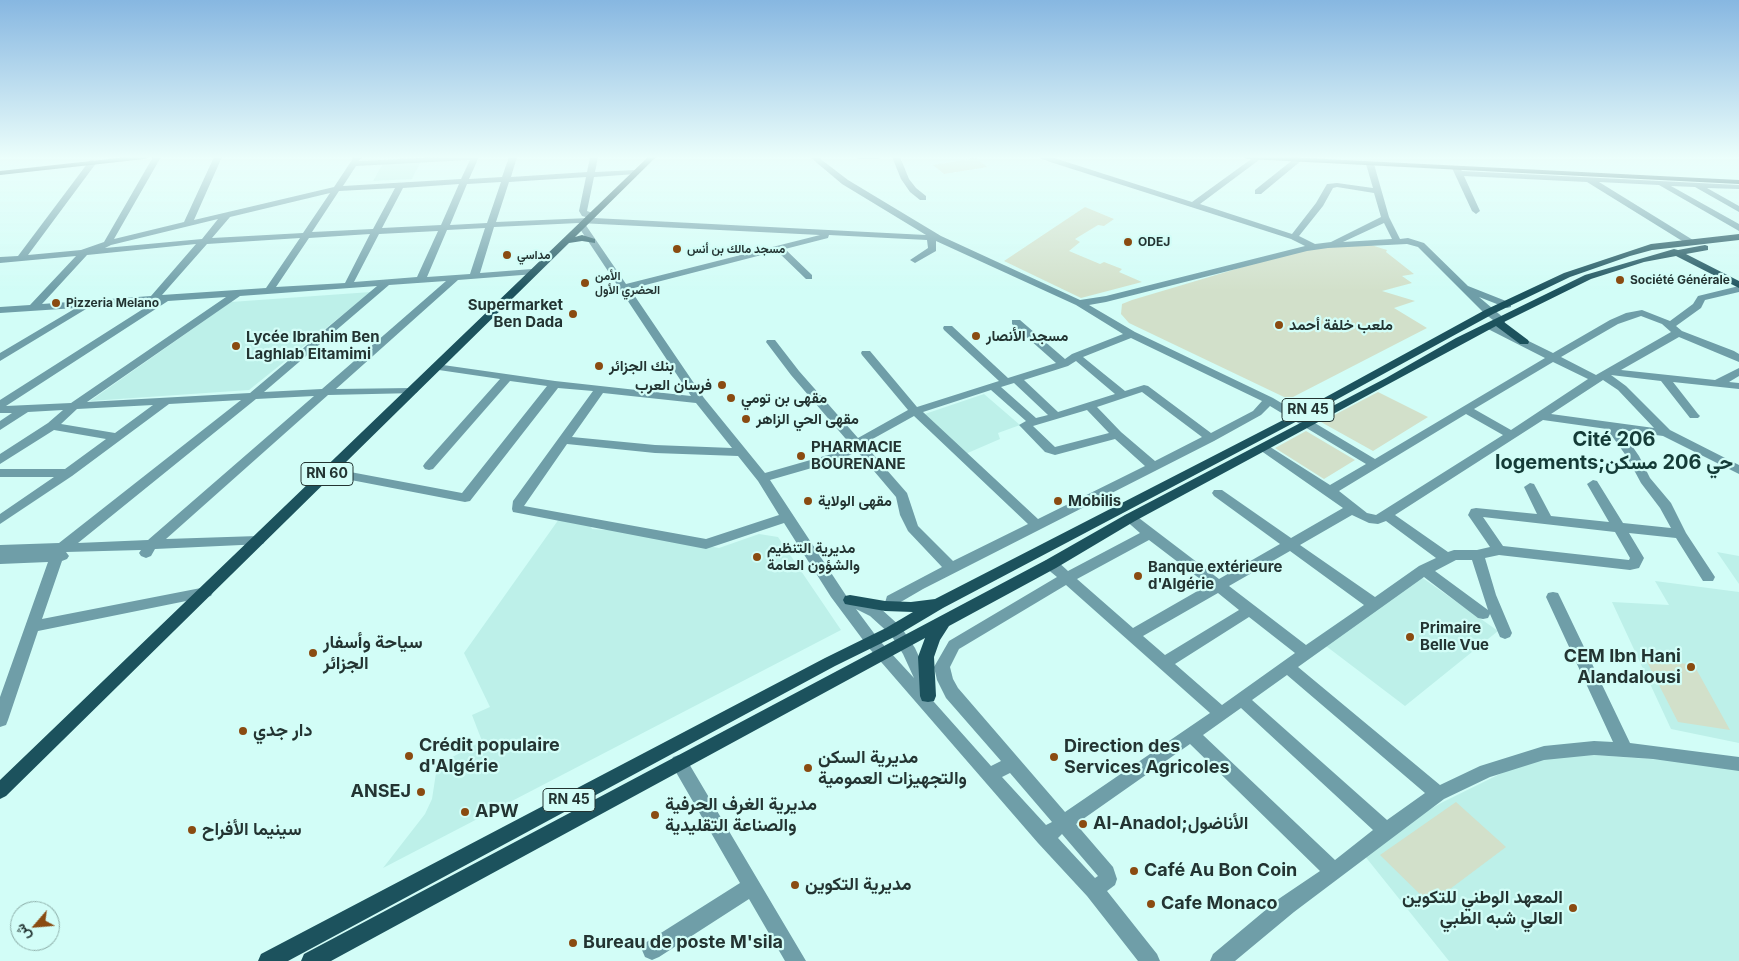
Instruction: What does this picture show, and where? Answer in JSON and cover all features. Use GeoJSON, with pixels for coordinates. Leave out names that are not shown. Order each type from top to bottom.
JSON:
{"type":"FeatureCollection","features":[{"type":"Feature","properties":{"kind":"main road","name":"RN 60"},"geometry":{"type":"LineString","coordinates":[[0,791],[532,272],[607,202]]}},
{"type":"Feature","properties":{"kind":"main road","name":"RN 45"},"geometry":{"type":"LineString","coordinates":[[268,961],[587,791],[899,636],[944,620],[1051,564],[1130,518],[1263,448],[1460,340],[1588,277],[1690,242],[1739,237]]}},
{"type":"Feature","properties":{"kind":"main road"},"geometry":{"type":"LineString","coordinates":[[566,241],[582,238],[592,241]]}},
{"type":"Feature","properties":{"kind":"main road","name":"RN 45"},"geometry":{"type":"LineString","coordinates":[[899,636],[938,604],[1297,417],[1489,312],[1567,275],[1627,254],[1739,242]]}},
{"type":"Feature","properties":{"kind":"main road"},"geometry":{"type":"LineString","coordinates":[[1671,249],[1739,285]]}},
{"type":"Feature","properties":{"kind":"main road"},"geometry":{"type":"LineString","coordinates":[[850,600],[911,607],[938,604]]}},
{"type":"Feature","properties":{"kind":"main road"},"geometry":{"type":"LineString","coordinates":[[930,703],[926,657],[933,638],[944,620]]}},
{"type":"Feature","properties":{"kind":"main road","name":"RN 45"},"geometry":{"type":"LineString","coordinates":[[311,961],[679,762],[877,647]]}},
{"type":"Feature","properties":{"kind":"main road"},"geometry":{"type":"LineString","coordinates":[[587,791],[595,808]]}},
{"type":"Feature","properties":{"kind":"street"},"geometry":{"type":"LineString","coordinates":[[22,257],[63,202]]}},
{"type":"Feature","properties":{"kind":"street"},"geometry":{"type":"LineString","coordinates":[[106,244],[131,202]]}},
{"type":"Feature","properties":{"kind":"street"},"geometry":{"type":"LineString","coordinates":[[188,224],[198,202]]}},
{"type":"Feature","properties":{"kind":"street"},"geometry":{"type":"LineString","coordinates":[[33,308],[85,251],[106,244],[284,202]]}},
{"type":"Feature","properties":{"kind":"street"},"geometry":{"type":"LineString","coordinates":[[269,291],[328,202]]}},
{"type":"Feature","properties":{"kind":"street"},"geometry":{"type":"LineString","coordinates":[[348,285],[392,202]]}},
{"type":"Feature","properties":{"kind":"street"},"geometry":{"type":"LineString","coordinates":[[421,280],[456,202]]}},
{"type":"Feature","properties":{"kind":"street"},"geometry":{"type":"LineString","coordinates":[[474,276],[498,202]]}},
{"type":"Feature","properties":{"kind":"street"},"geometry":{"type":"LineString","coordinates":[[585,202],[583,212],[588,221],[592,241],[700,400],[762,478],[836,593],[877,647],[930,703],[988,775],[1094,890],[1150,961]]}},
{"type":"Feature","properties":{"kind":"street"},"geometry":{"type":"LineString","coordinates":[[877,202],[935,238],[1079,303],[1131,334],[1269,400],[1373,463]]}},
{"type":"Feature","properties":{"kind":"street"},"geometry":{"type":"LineString","coordinates":[[1183,202],[1294,237],[1314,247]]}},
{"type":"Feature","properties":{"kind":"street"},"geometry":{"type":"LineString","coordinates":[[1193,205],[1197,202]]}},
{"type":"Feature","properties":{"kind":"street"},"geometry":{"type":"LineString","coordinates":[[1294,237],[1320,202]]}},
{"type":"Feature","properties":{"kind":"street"},"geometry":{"type":"LineString","coordinates":[[1381,202],[1385,217],[1398,241]]}},
{"type":"Feature","properties":{"kind":"street"},"geometry":{"type":"LineString","coordinates":[[1472,202],[1476,211]]}},
{"type":"Feature","properties":{"kind":"street"},"geometry":{"type":"LineString","coordinates":[[1625,202],[1690,242]]}},
{"type":"Feature","properties":{"kind":"street"},"geometry":{"type":"LineString","coordinates":[[1693,202],[1739,228]]}},
{"type":"Feature","properties":{"kind":"street"},"geometry":{"type":"LineString","coordinates":[[1726,202],[1739,209]]}},
{"type":"Feature","properties":{"kind":"street"},"geometry":{"type":"LineString","coordinates":[[154,300],[226,216]]}},
{"type":"Feature","properties":{"kind":"street"},"geometry":{"type":"LineString","coordinates":[[1328,245],[1381,221],[1385,217]]}},
{"type":"Feature","properties":{"kind":"street"},"geometry":{"type":"LineString","coordinates":[[0,260],[85,251],[205,242],[492,224],[588,221],[935,238]]}},
{"type":"Feature","properties":{"kind":"street"},"geometry":{"type":"LineString","coordinates":[[624,288],[837,233]]}},
{"type":"Feature","properties":{"kind":"street"},"geometry":{"type":"LineString","coordinates":[[916,260],[933,250],[935,238]]}},
{"type":"Feature","properties":{"kind":"street"},"geometry":{"type":"LineString","coordinates":[[1079,303],[1106,299],[1282,253],[1314,247],[1398,241],[1411,242],[1421,245],[1489,312],[1493,325],[1531,351],[1542,352]]}},
{"type":"Feature","properties":{"kind":"street"},"geometry":{"type":"LineString","coordinates":[[779,248],[809,276]]}},
{"type":"Feature","properties":{"kind":"street"},"geometry":{"type":"LineString","coordinates":[[0,310],[532,272]]}},
{"type":"Feature","properties":{"kind":"street"},"geometry":{"type":"LineString","coordinates":[[148,549],[455,278]]}},
{"type":"Feature","properties":{"kind":"street"},"geometry":{"type":"LineString","coordinates":[[0,720],[59,552],[253,396],[386,283]]}},
{"type":"Feature","properties":{"kind":"street"},"geometry":{"type":"LineString","coordinates":[[1462,286],[1507,305]]}},
{"type":"Feature","properties":{"kind":"street"},"geometry":{"type":"LineString","coordinates":[[1263,448],[1330,491],[1352,509],[1374,521],[1541,416],[1674,329],[1697,306],[1701,298],[1739,289]]}},
{"type":"Feature","properties":{"kind":"street"},"geometry":{"type":"LineString","coordinates":[[0,460],[52,426],[76,404],[238,293]]}},
{"type":"Feature","properties":{"kind":"street"},"geometry":{"type":"LineString","coordinates":[[0,405],[166,299]]}},
{"type":"Feature","properties":{"kind":"street"},"geometry":{"type":"LineString","coordinates":[[1097,314],[1106,299]]}},
{"type":"Feature","properties":{"kind":"street"},"geometry":{"type":"LineString","coordinates":[[0,358],[88,304]]}},
{"type":"Feature","properties":{"kind":"street"},"geometry":{"type":"LineString","coordinates":[[1330,491],[1373,463],[1553,357],[1614,322],[1630,315],[1642,313],[1730,353],[1739,359]]}},
{"type":"Feature","properties":{"kind":"street"},"geometry":{"type":"LineString","coordinates":[[1016,322],[1064,364]]}},
{"type":"Feature","properties":{"kind":"street"},"geometry":{"type":"LineString","coordinates":[[1493,325],[1542,352],[1603,375],[1622,388],[1666,433],[1739,470]]}},
{"type":"Feature","properties":{"kind":"street"},"geometry":{"type":"LineString","coordinates":[[948,328],[1056,416]]}},
{"type":"Feature","properties":{"kind":"street"},"geometry":{"type":"LineString","coordinates":[[762,478],[839,456],[857,446],[865,438],[915,411],[1064,364],[1076,356],[1131,334]]}},
{"type":"Feature","properties":{"kind":"street"},"geometry":{"type":"LineString","coordinates":[[771,342],[794,373],[902,496],[913,528],[952,568]]}},
{"type":"Feature","properties":{"kind":"street"},"geometry":{"type":"LineString","coordinates":[[866,354],[915,411],[1037,526]]}},
{"type":"Feature","properties":{"kind":"street"},"geometry":{"type":"LineString","coordinates":[[1076,356],[1123,395]]}},
{"type":"Feature","properties":{"kind":"street"},"geometry":{"type":"LineString","coordinates":[[436,367],[555,384],[700,400]]}},
{"type":"Feature","properties":{"kind":"street"},"geometry":{"type":"LineString","coordinates":[[1718,383],[1739,371]]}},
{"type":"Feature","properties":{"kind":"street"},"geometry":{"type":"LineString","coordinates":[[1603,375],[1739,386]]}},
{"type":"Feature","properties":{"kind":"street"},"geometry":{"type":"LineString","coordinates":[[429,466],[508,377]]}},
{"type":"Feature","properties":{"kind":"street"},"geometry":{"type":"LineString","coordinates":[[1665,379],[1694,416]]}},
{"type":"Feature","properties":{"kind":"street"},"geometry":{"type":"LineString","coordinates":[[329,472],[465,498],[555,384]]}},
{"type":"Feature","properties":{"kind":"street"},"geometry":{"type":"LineString","coordinates":[[993,386],[1035,423]]}},
{"type":"Feature","properties":{"kind":"street"},"geometry":{"type":"LineString","coordinates":[[1117,435],[1055,451],[1049,449],[1025,426],[1144,388],[1210,438]]}},
{"type":"Feature","properties":{"kind":"street"},"geometry":{"type":"LineString","coordinates":[[600,389],[518,504],[518,509],[706,544],[787,517]]}},
{"type":"Feature","properties":{"kind":"street"},"geometry":{"type":"LineString","coordinates":[[0,410],[76,404],[327,392],[412,391]]}},
{"type":"Feature","properties":{"kind":"street"},"geometry":{"type":"LineString","coordinates":[[0,520],[68,473],[167,400]]}},
{"type":"Feature","properties":{"kind":"street"},"geometry":{"type":"LineString","coordinates":[[891,606],[892,600],[952,568],[1257,413],[1269,400]]}},
{"type":"Feature","properties":{"kind":"street"},"geometry":{"type":"LineString","coordinates":[[1089,406],[1117,435],[1153,466]]}},
{"type":"Feature","properties":{"kind":"street"},"geometry":{"type":"LineString","coordinates":[[0,426],[27,408]]}},
{"type":"Feature","properties":{"kind":"street"},"geometry":{"type":"LineString","coordinates":[[1461,411],[1507,437]]}},
{"type":"Feature","properties":{"kind":"street"},"geometry":{"type":"LineString","coordinates":[[1541,416],[1666,433]]}},
{"type":"Feature","properties":{"kind":"street"},"geometry":{"type":"LineString","coordinates":[[52,426],[117,437]]}},
{"type":"Feature","properties":{"kind":"street"},"geometry":{"type":"LineString","coordinates":[[1612,427],[1633,456],[1645,480],[1666,506],[1680,534],[1708,577]]}},
{"type":"Feature","properties":{"kind":"street"},"geometry":{"type":"LineString","coordinates":[[562,440],[655,449],[742,452]]}},
{"type":"Feature","properties":{"kind":"street"},"geometry":{"type":"LineString","coordinates":[[0,473],[68,473]]}},
{"type":"Feature","properties":{"kind":"street"},"geometry":{"type":"LineString","coordinates":[[1044,837],[1222,714],[1424,570],[1446,558],[1464,554],[1493,553],[1499,550],[1634,564],[1637,558],[1594,484]]}},
{"type":"Feature","properties":{"kind":"street"},"geometry":{"type":"LineString","coordinates":[[1530,487],[1546,519]]}},
{"type":"Feature","properties":{"kind":"street"},"geometry":{"type":"LineString","coordinates":[[1218,493],[1375,605]]}},
{"type":"Feature","properties":{"kind":"street"},"geometry":{"type":"LineString","coordinates":[[1132,636],[1352,509]]}},
{"type":"Feature","properties":{"kind":"street"},"geometry":{"type":"LineString","coordinates":[[1499,550],[1475,515],[1476,512],[1680,534]]}},
{"type":"Feature","properties":{"kind":"street"},"geometry":{"type":"LineString","coordinates":[[1386,515],[1446,558]]}},
{"type":"Feature","properties":{"kind":"street"},"geometry":{"type":"LineString","coordinates":[[1130,518],[1306,653]]}},
{"type":"Feature","properties":{"kind":"street"},"geometry":{"type":"LineString","coordinates":[[1094,890],[1108,879],[1107,873],[952,693],[945,680],[942,667],[954,645],[1066,578],[1149,534]]}},
{"type":"Feature","properties":{"kind":"street"},"geometry":{"type":"LineString","coordinates":[[0,550],[59,552],[254,544]]}},
{"type":"Feature","properties":{"kind":"street"},"geometry":{"type":"LineString","coordinates":[[0,559],[59,552]]}},
{"type":"Feature","properties":{"kind":"street"},"geometry":{"type":"LineString","coordinates":[[1477,555],[1504,633]]}},
{"type":"Feature","properties":{"kind":"street"},"geometry":{"type":"LineString","coordinates":[[1051,564],[1222,714]]}},
{"type":"Feature","properties":{"kind":"street"},"geometry":{"type":"LineString","coordinates":[[1424,570],[1483,614]]}},
{"type":"Feature","properties":{"kind":"street"},"geometry":{"type":"LineString","coordinates":[[33,626],[206,592]]}},
{"type":"Feature","properties":{"kind":"street"},"geometry":{"type":"LineString","coordinates":[[836,593],[875,612],[899,636],[910,652],[930,703]]}},
{"type":"Feature","properties":{"kind":"street"},"geometry":{"type":"LineString","coordinates":[[1553,597],[1624,749]]}},
{"type":"Feature","properties":{"kind":"street"},"geometry":{"type":"LineString","coordinates":[[1163,664],[1250,610]]}},
{"type":"Feature","properties":{"kind":"street"},"geometry":{"type":"LineString","coordinates":[[1287,666],[1438,794]]}},
{"type":"Feature","properties":{"kind":"street"},"geometry":{"type":"LineString","coordinates":[[1241,699],[1386,831]]}},
{"type":"Feature","properties":{"kind":"street"},"geometry":{"type":"LineString","coordinates":[[1191,734],[1334,872]]}},
{"type":"Feature","properties":{"kind":"street"},"geometry":{"type":"LineString","coordinates":[[1220,961],[1287,905],[1334,872],[1386,831],[1438,794],[1486,771],[1544,753],[1594,748],[1624,749],[1739,764]]}},
{"type":"Feature","properties":{"kind":"street"},"geometry":{"type":"LineString","coordinates":[[679,762],[796,961]]}},
{"type":"Feature","properties":{"kind":"street"},"geometry":{"type":"LineString","coordinates":[[988,775],[1012,764]]}},
{"type":"Feature","properties":{"kind":"street"},"geometry":{"type":"LineString","coordinates":[[652,950],[752,886]]}},
{"type":"Feature","properties":{"kind":"shaded area","name":"Lycée Ibrahim Ben Laghlab Eltamimi"},"geometry":{"type":"Polygon","coordinates":[[[371,292],[249,390],[90,401],[231,302],[371,292]]]}},
{"type":"Feature","properties":{"kind":"shaded area"},"geometry":{"type":"Polygon","coordinates":[[[984,394],[1020,425],[998,433],[1000,439],[963,455],[922,415],[984,394]]]}},
{"type":"Feature","properties":{"kind":"shaded area"},"geometry":{"type":"Polygon","coordinates":[[[559,519],[590,524],[592,529],[604,530],[610,528],[719,548],[759,534],[778,537],[841,630],[383,868],[425,814],[432,799],[436,773],[434,767],[482,741],[472,715],[490,707],[464,653],[559,519]]]}},
{"type":"Feature","properties":{"kind":"shaded area"},"geometry":{"type":"Polygon","coordinates":[[[1717,552],[1739,556],[1739,584],[1717,552]]]}},
{"type":"Feature","properties":{"kind":"shaded area","name":"Primaire Belle Vue"},"geometry":{"type":"Polygon","coordinates":[[[1417,574],[1498,631],[1405,706],[1322,643],[1417,574]]]}},
{"type":"Feature","properties":{"kind":"shaded area","name":"CEM Ibn Hani Alandalousi"},"geometry":{"type":"Polygon","coordinates":[[[1655,581],[1739,592],[1739,743],[1671,729],[1612,602],[1669,605],[1655,581]]]}},
{"type":"Feature","properties":{"kind":"shaded area","name":"المعهد الوطني للتكوين العالي شبه الطبي"},"geometry":{"type":"Polygon","coordinates":[[[1593,755],[1678,761],[1739,770],[1739,961],[1449,961],[1364,855],[1412,819],[1510,769],[1529,761],[1564,756],[1593,755]]]}},
{"type":"Feature","properties":{"kind":"green space"},"geometry":{"type":"Polygon","coordinates":[[[1085,207],[1114,219],[1104,226],[1098,225],[1075,239],[1080,242],[1069,251],[1100,264],[1104,262],[1122,269],[1119,272],[1142,282],[1081,298],[1004,261],[1085,207]]]}},
{"type":"Feature","properties":{"kind":"green space","name":"ملعب خلفة أحمد"},"geometry":{"type":"Polygon","coordinates":[[[1368,244],[1387,250],[1386,252],[1414,274],[1402,276],[1412,283],[1382,291],[1415,301],[1394,308],[1427,328],[1293,397],[1284,397],[1129,323],[1121,314],[1122,304],[1132,300],[1303,249],[1368,244]]]}},
{"type":"Feature","properties":{"kind":"green space"},"geometry":{"type":"Polygon","coordinates":[[[1378,392],[1428,417],[1373,451],[1321,422],[1378,392]]]}},
{"type":"Feature","properties":{"kind":"green space"},"geometry":{"type":"Polygon","coordinates":[[[1306,431],[1355,460],[1324,479],[1275,448],[1306,431]]]}},
{"type":"Feature","properties":{"kind":"green space"},"geometry":{"type":"Polygon","coordinates":[[[1645,658],[1694,665],[1730,730],[1678,722],[1645,658]]]}},
{"type":"Feature","properties":{"kind":"green space"},"geometry":{"type":"Polygon","coordinates":[[[1456,802],[1506,847],[1430,904],[1380,855],[1456,802]]]}},
{"type":"Feature","properties":{"kind":"place","name":"ODEJ"},"geometry":{"type":"Point","coordinates":[1128,242]}},
{"type":"Feature","properties":{"kind":"place","name":"مسجد مالك بن أنس"},"geometry":{"type":"Point","coordinates":[677,249]}},
{"type":"Feature","properties":{"kind":"place","name":"مداسي"},"geometry":{"type":"Point","coordinates":[507,255]}},
{"type":"Feature","properties":{"kind":"place","name":"Société Générale"},"geometry":{"type":"Point","coordinates":[1620,280]}},
{"type":"Feature","properties":{"kind":"place","name":"الأمن الحضري الأول"},"geometry":{"type":"Point","coordinates":[585,283]}},
{"type":"Feature","properties":{"kind":"place","name":"Pizzeria Melano"},"geometry":{"type":"Point","coordinates":[56,303]}},
{"type":"Feature","properties":{"kind":"place","name":"Supermarket Ben Dada"},"geometry":{"type":"Point","coordinates":[573,314]}},
{"type":"Feature","properties":{"kind":"place","name":"ملعب خلفة أحمد"},"geometry":{"type":"Point","coordinates":[1279,325]}},
{"type":"Feature","properties":{"kind":"place","name":"مسجد الأنصار"},"geometry":{"type":"Point","coordinates":[976,336]}},
{"type":"Feature","properties":{"kind":"place","name":"Lycée Ibrahim Ben Laghlab Eltamimi"},"geometry":{"type":"Point","coordinates":[236,346]}},
{"type":"Feature","properties":{"kind":"place","name":"بنك الجزائر"},"geometry":{"type":"Point","coordinates":[599,366]}},
{"type":"Feature","properties":{"kind":"place","name":"فرسان العرب"},"geometry":{"type":"Point","coordinates":[722,385]}},
{"type":"Feature","properties":{"kind":"place","name":"مقهى بن تومي"},"geometry":{"type":"Point","coordinates":[731,398]}},
{"type":"Feature","properties":{"kind":"place","name":"مقهى الحي الزاهر"},"geometry":{"type":"Point","coordinates":[746,419]}},
{"type":"Feature","properties":{"kind":"place","name":"PHARMACIE BOURENANE"},"geometry":{"type":"Point","coordinates":[801,456]}},
{"type":"Feature","properties":{"kind":"place","name":"مقهى الولاية"},"geometry":{"type":"Point","coordinates":[808,501]}},
{"type":"Feature","properties":{"kind":"place","name":"Mobilis"},"geometry":{"type":"Point","coordinates":[1058,501]}},
{"type":"Feature","properties":{"kind":"place","name":"مديرية التنظيم والشؤون العامة"},"geometry":{"type":"Point","coordinates":[757,557]}},
{"type":"Feature","properties":{"kind":"place","name":"Banque extérieure d'Algérie"},"geometry":{"type":"Point","coordinates":[1138,576]}},
{"type":"Feature","properties":{"kind":"place","name":"Primaire Belle Vue"},"geometry":{"type":"Point","coordinates":[1410,637]}},
{"type":"Feature","properties":{"kind":"place","name":"سياحة وأسفار الجزائر"},"geometry":{"type":"Point","coordinates":[313,653]}},
{"type":"Feature","properties":{"kind":"place","name":"CEM Ibn Hani Alandalousi"},"geometry":{"type":"Point","coordinates":[1691,667]}},
{"type":"Feature","properties":{"kind":"place","name":"دار جدي"},"geometry":{"type":"Point","coordinates":[243,731]}},
{"type":"Feature","properties":{"kind":"place","name":"Crédit populaire d'Algérie"},"geometry":{"type":"Point","coordinates":[409,756]}},
{"type":"Feature","properties":{"kind":"place","name":"Direction des Services Agricoles"},"geometry":{"type":"Point","coordinates":[1054,757]}},
{"type":"Feature","properties":{"kind":"place","name":"مديرية السكن والتجهيزات العمومية"},"geometry":{"type":"Point","coordinates":[808,768]}},
{"type":"Feature","properties":{"kind":"place","name":"ANSEJ"},"geometry":{"type":"Point","coordinates":[421,792]}},
{"type":"Feature","properties":{"kind":"place","name":"APW"},"geometry":{"type":"Point","coordinates":[465,812]}},
{"type":"Feature","properties":{"kind":"place","name":"مديرية الغرف الحرفية والصناعة التقليدية"},"geometry":{"type":"Point","coordinates":[655,815]}},
{"type":"Feature","properties":{"kind":"place","name":"Al-Anadol;الأناضول"},"geometry":{"type":"Point","coordinates":[1083,824]}},
{"type":"Feature","properties":{"kind":"place","name":"سينيما الأفراح"},"geometry":{"type":"Point","coordinates":[192,830]}},
{"type":"Feature","properties":{"kind":"place","name":"Café Au Bon Coin"},"geometry":{"type":"Point","coordinates":[1134,871]}},
{"type":"Feature","properties":{"kind":"place","name":"مديرية التكوين"},"geometry":{"type":"Point","coordinates":[795,885]}},
{"type":"Feature","properties":{"kind":"place","name":"Cafe Monaco"},"geometry":{"type":"Point","coordinates":[1151,904]}},
{"type":"Feature","properties":{"kind":"place","name":"المعهد الوطني للتكوين العالي شبه الطبي"},"geometry":{"type":"Point","coordinates":[1573,908]}},
{"type":"Feature","properties":{"kind":"place","name":"Bureau de poste M'sila"},"geometry":{"type":"Point","coordinates":[573,943]}},
{"type":"Feature","properties":{"kind":"district","name":"Cité 206 logements;حي 206 مسكن"},"geometry":{"type":"Point","coordinates":[1614,452]}}]}
